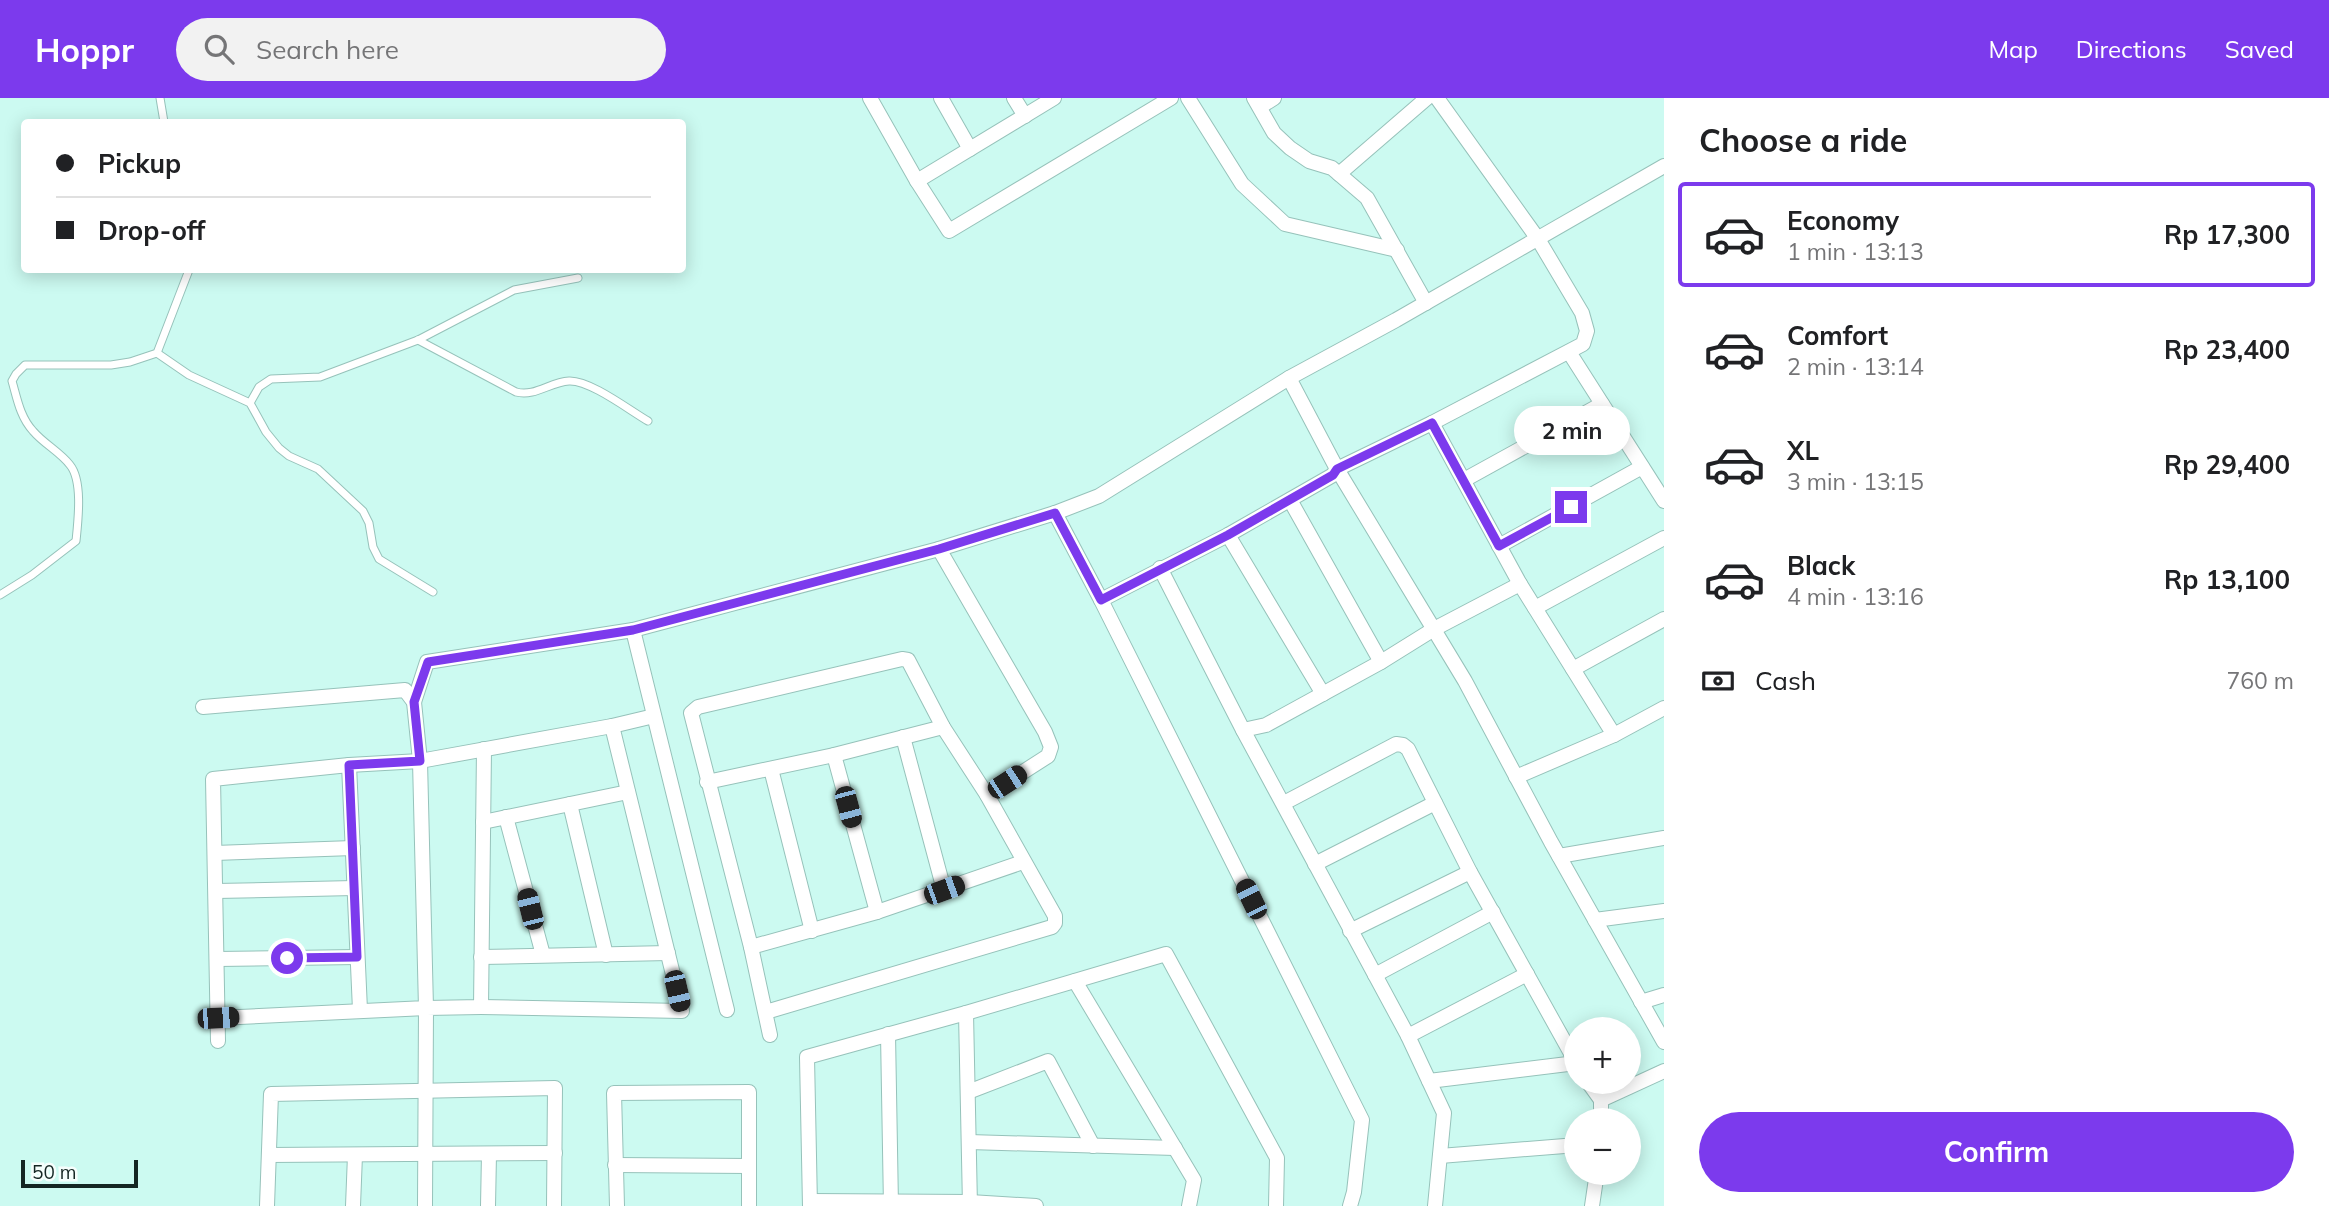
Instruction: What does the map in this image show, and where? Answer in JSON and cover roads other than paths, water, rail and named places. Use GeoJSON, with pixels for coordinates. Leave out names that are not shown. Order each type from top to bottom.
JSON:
{"type":"FeatureCollection","features":[{"type":"Feature","properties":{"kind":"street"},"geometry":{"type":"LineString","coordinates":[[870,98],[949,231],[1171,98]]}},
{"type":"Feature","properties":{"kind":"street"},"geometry":{"type":"LineString","coordinates":[[941,98],[970,149]]}},
{"type":"Feature","properties":{"kind":"street"},"geometry":{"type":"LineString","coordinates":[[1014,98],[1025,116]]}},
{"type":"Feature","properties":{"kind":"street"},"geometry":{"type":"LineString","coordinates":[[917,181],[1054,98]]}},
{"type":"Feature","properties":{"kind":"street"},"geometry":{"type":"LineString","coordinates":[[1188,98],[1242,184],[1285,225],[1397,250]]}},
{"type":"Feature","properties":{"kind":"street"},"geometry":{"type":"LineString","coordinates":[[1274,98],[1257,103],[1274,133],[1309,161],[1332,168],[1367,198],[1426,303]]}},
{"type":"Feature","properties":{"kind":"street"},"geometry":{"type":"LineString","coordinates":[[1339,174],[1427,98]]}},
{"type":"Feature","properties":{"kind":"street"},"geometry":{"type":"LineString","coordinates":[[1101,600],[1228,535],[1333,475],[1337,469],[1583,344],[1587,331],[1582,313],[1538,239],[1437,98]]}},
{"type":"Feature","properties":{"kind":"street"},"geometry":{"type":"LineString","coordinates":[[425,1206],[426,1008],[420,761],[414,702],[428,662],[633,630],[939,549],[1055,513],[1099,496],[1289,379],[1664,166]]}},
{"type":"Feature","properties":{"kind":"street"},"geometry":{"type":"LineString","coordinates":[[1569,352],[1664,502]]}},
{"type":"Feature","properties":{"kind":"street"},"geometry":{"type":"LineString","coordinates":[[1289,379],[1337,469],[1465,681],[1559,856],[1664,1042]]}},
{"type":"Feature","properties":{"kind":"street"},"geometry":{"type":"LineString","coordinates":[[1464,480],[1602,404]]}},
{"type":"Feature","properties":{"kind":"street"},"geometry":{"type":"LineString","coordinates":[[1432,423],[1520,584],[1614,735]]}},
{"type":"Feature","properties":{"kind":"street"},"geometry":{"type":"LineString","coordinates":[[1499,546],[1642,467]]}},
{"type":"Feature","properties":{"kind":"street"},"geometry":{"type":"LineString","coordinates":[[1290,500],[1381,663]]}},
{"type":"Feature","properties":{"kind":"street"},"geometry":{"type":"LineString","coordinates":[[1055,513],[1362,1120],[1350,1206]]}},
{"type":"Feature","properties":{"kind":"street"},"geometry":{"type":"LineString","coordinates":[[1228,535],[1322,694]]}},
{"type":"Feature","properties":{"kind":"street"},"geometry":{"type":"LineString","coordinates":[[1535,608],[1664,538]]}},
{"type":"Feature","properties":{"kind":"street"},"geometry":{"type":"LineString","coordinates":[[939,549],[1045,732],[1051,747],[1048,756],[987,795]]}},
{"type":"Feature","properties":{"kind":"street"},"geometry":{"type":"LineString","coordinates":[[1160,568],[1243,730],[1408,1036],[1444,1113],[1435,1206]]}},
{"type":"Feature","properties":{"kind":"street"},"geometry":{"type":"LineString","coordinates":[[1243,730],[1266,725],[1381,663],[1434,629],[1520,584]]}},
{"type":"Feature","properties":{"kind":"street"},"geometry":{"type":"LineString","coordinates":[[1573,669],[1664,619]]}},
{"type":"Feature","properties":{"kind":"street"},"geometry":{"type":"LineString","coordinates":[[633,630],[727,1010]]}},
{"type":"Feature","properties":{"kind":"street"},"geometry":{"type":"LineString","coordinates":[[766,1012],[1052,927],[1055,923],[1055,916],[987,795],[943,727],[908,660],[693,710],[691,717],[751,947],[770,1035]]}},
{"type":"Feature","properties":{"kind":"street"},"geometry":{"type":"LineString","coordinates":[[203,706],[405,690],[414,702]]}},
{"type":"Feature","properties":{"kind":"street"},"geometry":{"type":"LineString","coordinates":[[1516,776],[1614,735],[1664,708]]}},
{"type":"Feature","properties":{"kind":"street"},"geometry":{"type":"LineString","coordinates":[[218,1041],[213,779],[349,765],[420,761],[654,716]]}},
{"type":"Feature","properties":{"kind":"street"},"geometry":{"type":"LineString","coordinates":[[218,1018],[481,1007],[682,1011],[612,726]]}},
{"type":"Feature","properties":{"kind":"street"},"geometry":{"type":"LineString","coordinates":[[707,782],[834,755],[943,727]]}},
{"type":"Feature","properties":{"kind":"street"},"geometry":{"type":"LineString","coordinates":[[903,737],[944,890]]}},
{"type":"Feature","properties":{"kind":"street"},"geometry":{"type":"LineString","coordinates":[[1284,803],[1396,744],[1408,749],[1470,872],[1564,1042]]}},
{"type":"Feature","properties":{"kind":"street"},"geometry":{"type":"LineString","coordinates":[[481,1007],[484,749]]}},
{"type":"Feature","properties":{"kind":"street"},"geometry":{"type":"LineString","coordinates":[[834,755],[877,912]]}},
{"type":"Feature","properties":{"kind":"street"},"geometry":{"type":"LineString","coordinates":[[349,765],[360,1010]]}},
{"type":"Feature","properties":{"kind":"street"},"geometry":{"type":"LineString","coordinates":[[771,769],[812,930]]}},
{"type":"Feature","properties":{"kind":"street"},"geometry":{"type":"LineString","coordinates":[[483,822],[628,792]]}},
{"type":"Feature","properties":{"kind":"street"},"geometry":{"type":"LineString","coordinates":[[1315,864],[1435,803]]}},
{"type":"Feature","properties":{"kind":"street"},"geometry":{"type":"LineString","coordinates":[[570,804],[606,955]]}},
{"type":"Feature","properties":{"kind":"street"},"geometry":{"type":"LineString","coordinates":[[506,817],[542,955]]}},
{"type":"Feature","properties":{"kind":"street"},"geometry":{"type":"LineString","coordinates":[[1559,856],[1664,838]]}},
{"type":"Feature","properties":{"kind":"street"},"geometry":{"type":"LineString","coordinates":[[215,853],[353,848]]}},
{"type":"Feature","properties":{"kind":"street"},"geometry":{"type":"LineString","coordinates":[[751,947],[877,912],[1023,862]]}},
{"type":"Feature","properties":{"kind":"street"},"geometry":{"type":"LineString","coordinates":[[1350,931],[1470,872]]}},
{"type":"Feature","properties":{"kind":"street"},"geometry":{"type":"LineString","coordinates":[[216,891],[354,888]]}},
{"type":"Feature","properties":{"kind":"street"},"geometry":{"type":"LineString","coordinates":[[1595,920],[1664,911]]}},
{"type":"Feature","properties":{"kind":"street"},"geometry":{"type":"LineString","coordinates":[[1375,975],[1493,912]]}},
{"type":"Feature","properties":{"kind":"street"},"geometry":{"type":"LineString","coordinates":[[481,957],[668,953]]}},
{"type":"Feature","properties":{"kind":"street"},"geometry":{"type":"LineString","coordinates":[[1036,1206],[810,1203],[807,1057],[1167,954],[1278,1158],[1276,1206]]}},
{"type":"Feature","properties":{"kind":"street"},"geometry":{"type":"LineString","coordinates":[[217,959],[357,957]]}},
{"type":"Feature","properties":{"kind":"street"},"geometry":{"type":"LineString","coordinates":[[1408,1036],[1527,974]]}},
{"type":"Feature","properties":{"kind":"street"},"geometry":{"type":"LineString","coordinates":[[1076,981],[1194,1180],[1189,1206]]}},
{"type":"Feature","properties":{"kind":"street"},"geometry":{"type":"LineString","coordinates":[[1641,1002],[1664,995]]}},
{"type":"Feature","properties":{"kind":"street"},"geometry":{"type":"LineString","coordinates":[[966,1013],[970,1204]]}},
{"type":"Feature","properties":{"kind":"street"},"geometry":{"type":"LineString","coordinates":[[888,1034],[890,1204]]}},
{"type":"Feature","properties":{"kind":"street"},"geometry":{"type":"LineString","coordinates":[[968,1092],[1048,1061],[1093,1146]]}},
{"type":"Feature","properties":{"kind":"street"},"geometry":{"type":"LineString","coordinates":[[1429,1081],[1564,1065]]}},
{"type":"Feature","properties":{"kind":"street"},"geometry":{"type":"LineString","coordinates":[[1601,1100],[1664,1072]]}},
{"type":"Feature","properties":{"kind":"street"},"geometry":{"type":"LineString","coordinates":[[267,1206],[271,1094],[555,1088],[554,1206]]}},
{"type":"Feature","properties":{"kind":"street"},"geometry":{"type":"LineString","coordinates":[[617,1206],[614,1093],[749,1092],[750,1206]]}},
{"type":"Feature","properties":{"kind":"street"},"geometry":{"type":"LineString","coordinates":[[1597,1094],[1601,1100],[1601,1108]]}},
{"type":"Feature","properties":{"kind":"street"},"geometry":{"type":"LineString","coordinates":[[969,1142],[1175,1148]]}},
{"type":"Feature","properties":{"kind":"street"},"geometry":{"type":"LineString","coordinates":[[1440,1156],[1564,1146]]}},
{"type":"Feature","properties":{"kind":"street"},"geometry":{"type":"LineString","coordinates":[[269,1155],[555,1153]]}},
{"type":"Feature","properties":{"kind":"street"},"geometry":{"type":"LineString","coordinates":[[488,1206],[489,1154]]}},
{"type":"Feature","properties":{"kind":"street"},"geometry":{"type":"LineString","coordinates":[[353,1206],[355,1155]]}},
{"type":"Feature","properties":{"kind":"street"},"geometry":{"type":"LineString","coordinates":[[615,1165],[749,1166]]}},
{"type":"Feature","properties":{"kind":"street"},"geometry":{"type":"LineString","coordinates":[[1592,1206],[1595,1185]]}},
{"type":"Feature","properties":{"kind":"lane"},"geometry":{"type":"LineString","coordinates":[[160,98],[163,119]]}},
{"type":"Feature","properties":{"kind":"lane"},"geometry":{"type":"LineString","coordinates":[[157,353],[188,273]]}},
{"type":"Feature","properties":{"kind":"lane"},"geometry":{"type":"LineString","coordinates":[[250,403],[259,387],[271,379],[320,377],[418,340],[514,290],[578,278]]}},
{"type":"Feature","properties":{"kind":"lane"},"geometry":{"type":"LineString","coordinates":[[418,340],[516,392],[526,394],[562,382],[582,382],[648,421]]}},
{"type":"Feature","properties":{"kind":"lane"},"geometry":{"type":"LineString","coordinates":[[157,353],[188,375],[250,403],[266,432],[279,448],[289,456],[318,469],[363,511],[379,559],[433,592]]}},
{"type":"Feature","properties":{"kind":"lane"},"geometry":{"type":"LineString","coordinates":[[0,595],[32,575],[76,541],[78,525],[78,489],[72,466],[33,431],[22,416],[12,380],[26,365],[111,365],[157,353]]}}]}
